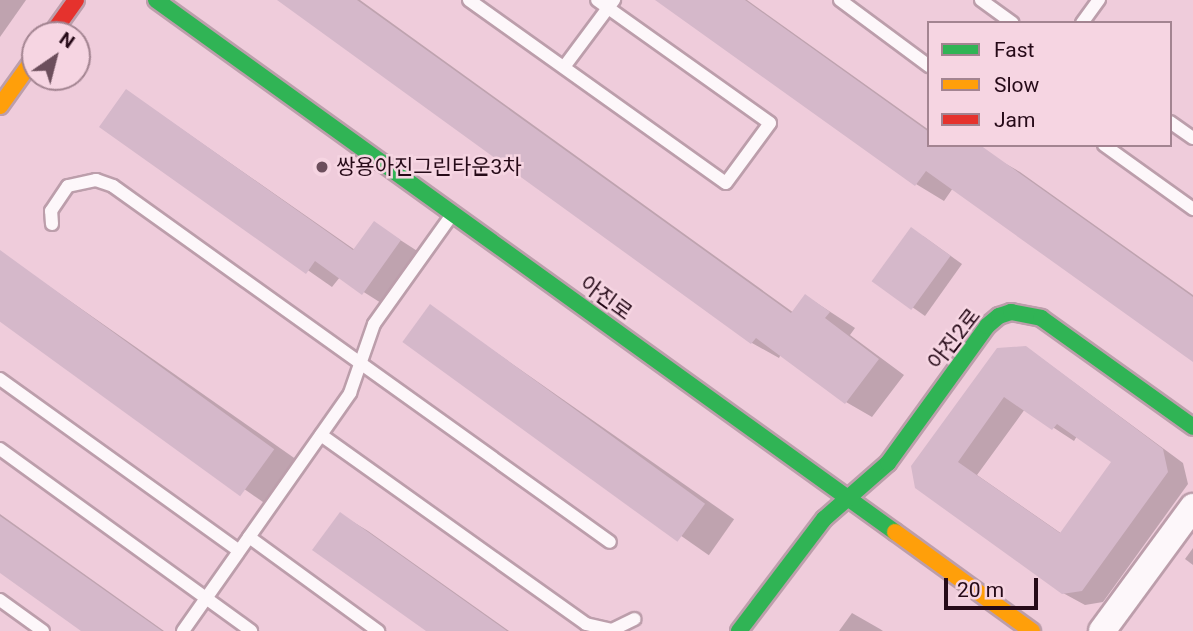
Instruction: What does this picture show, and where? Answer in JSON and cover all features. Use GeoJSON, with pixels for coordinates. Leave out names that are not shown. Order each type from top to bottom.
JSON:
{"type":"FeatureCollection","features":[{"type":"Feature","properties":{"kind":"street"},"geometry":{"type":"LineString","coordinates":[[61,21],[76,0]]}},
{"type":"Feature","properties":{"kind":"street","name":"아진로"},"geometry":{"type":"LineString","coordinates":[[156,0],[1032,631]]}},
{"type":"Feature","properties":{"kind":"street"},"geometry":{"type":"LineString","coordinates":[[0,106],[21,77]]}},
{"type":"Feature","properties":{"kind":"street","name":"아진2로"},"geometry":{"type":"LineString","coordinates":[[738,631],[809,536],[888,463],[987,326],[1011,312],[1041,318],[1193,427]]}},
{"type":"Feature","properties":{"kind":"street"},"geometry":{"type":"LineString","coordinates":[[1102,631],[1193,507]]}},
{"type":"Feature","properties":{"kind":"lane"},"geometry":{"type":"LineString","coordinates":[[469,0],[564,68],[726,183],[770,123],[606,3],[564,68]]}},
{"type":"Feature","properties":{"kind":"lane"},"geometry":{"type":"LineString","coordinates":[[840,0],[927,65]]}},
{"type":"Feature","properties":{"kind":"lane"},"geometry":{"type":"LineString","coordinates":[[981,0],[1010,21]]}},
{"type":"Feature","properties":{"kind":"lane"},"geometry":{"type":"LineString","coordinates":[[1083,21],[1099,0]]}},
{"type":"Feature","properties":{"kind":"lane"},"geometry":{"type":"LineString","coordinates":[[1172,123],[1193,138]]}},
{"type":"Feature","properties":{"kind":"lane"},"geometry":{"type":"LineString","coordinates":[[1107,147],[1193,209]]}},
{"type":"Feature","properties":{"kind":"lane"},"geometry":{"type":"LineString","coordinates":[[52,224],[51,211],[68,186],[96,180],[113,186],[610,542]]}},
{"type":"Feature","properties":{"kind":"lane"},"geometry":{"type":"LineString","coordinates":[[183,631],[350,393],[374,324],[453,214]]}},
{"type":"Feature","properties":{"kind":"lane"},"geometry":{"type":"LineString","coordinates":[[0,379],[239,551]]}},
{"type":"Feature","properties":{"kind":"lane"},"geometry":{"type":"LineString","coordinates":[[321,435],[586,624],[612,630],[635,619]]}},
{"type":"Feature","properties":{"kind":"lane"},"geometry":{"type":"LineString","coordinates":[[0,449],[251,631]]}},
{"type":"Feature","properties":{"kind":"lane"},"geometry":{"type":"LineString","coordinates":[[249,537],[378,631]]}},
{"type":"Feature","properties":{"kind":"lane"},"geometry":{"type":"LineString","coordinates":[[0,600],[43,631]]}},
{"type":"Feature","properties":{"kind":"building"},"geometry":{"type":"Polygon","coordinates":[[[277,0],[357,0],[791,313],[805,294],[830,312],[825,318],[879,359],[845,404],[756,338],[751,344],[277,0]]]}},
{"type":"Feature","properties":{"kind":"building"},"geometry":{"type":"Polygon","coordinates":[[[655,0],[745,0],[927,131],[927,147],[983,147],[1193,297],[1193,362],[926,171],[915,186],[655,0]]]}},
{"type":"Feature","properties":{"kind":"building"},"geometry":{"type":"Polygon","coordinates":[[[126,89],[353,250],[374,221],[401,240],[362,295],[315,261],[306,274],[99,127],[126,89]]]}},
{"type":"Feature","properties":{"kind":"building"},"geometry":{"type":"Polygon","coordinates":[[[911,227],[951,256],[911,310],[872,281],[911,227]]]}},
{"type":"Feature","properties":{"kind":"building"},"geometry":{"type":"Polygon","coordinates":[[[0,250],[274,449],[240,496],[0,322],[0,250]]]}},
{"type":"Feature","properties":{"kind":"building"},"geometry":{"type":"Polygon","coordinates":[[[430,304],[705,504],[677,542],[402,342],[430,304]]]}},
{"type":"Feature","properties":{"kind":"building"},"geometry":{"type":"Polygon","coordinates":[[[1026,346],[1163,449],[1168,472],[1082,591],[1062,594],[915,488],[911,466],[997,348],[1026,346]],[[1004,397],[958,462],[1060,533],[1111,462],[1057,424],[1052,430],[1004,397]]]}},
{"type":"Feature","properties":{"kind":"building"},"geometry":{"type":"Polygon","coordinates":[[[340,512],[507,631],[426,631],[312,550],[340,512]]]}},
{"type":"Feature","properties":{"kind":"building"},"geometry":{"type":"Polygon","coordinates":[[[0,516],[162,631],[81,631],[0,573],[0,516]]]}},
{"type":"Feature","properties":{"kind":"traffic: fast"},"geometry":{"type":"LineString","coordinates":[[156,0],[895,532]]}},
{"type":"Feature","properties":{"kind":"traffic: fast"},"geometry":{"type":"LineString","coordinates":[[739,631],[824,519],[888,463],[987,326],[999,316],[1011,312],[1041,318],[1193,427]]}},
{"type":"Feature","properties":{"kind":"traffic: slow"},"geometry":{"type":"LineString","coordinates":[[0,106],[21,77]]}},
{"type":"Feature","properties":{"kind":"traffic: slow"},"geometry":{"type":"LineString","coordinates":[[895,532],[1032,631]]}},
{"type":"Feature","properties":{"kind":"traffic: jam"},"geometry":{"type":"LineString","coordinates":[[61,21],[76,0]]}},
{"type":"Feature","properties":{"kind":"place","name":"쌍용아진그린타운3차"},"geometry":{"type":"Point","coordinates":[322,167]}}]}
